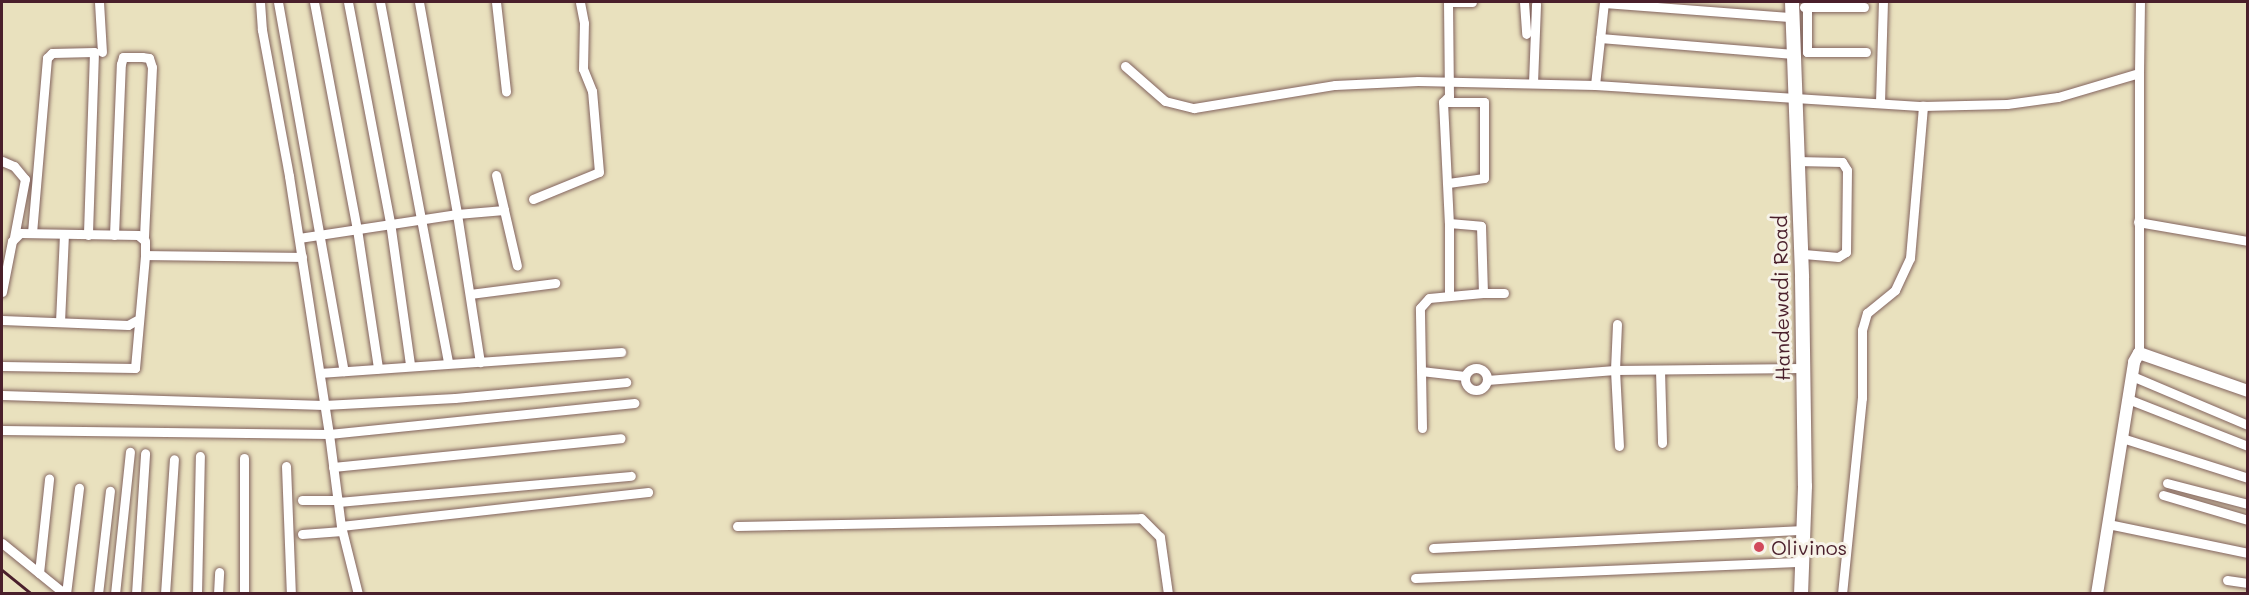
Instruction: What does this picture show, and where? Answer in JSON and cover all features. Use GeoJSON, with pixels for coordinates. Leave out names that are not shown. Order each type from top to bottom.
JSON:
{"type":"FeatureCollection","features":[{"type":"Feature","properties":{"kind":"main road","name":"Handewadi Road"},"geometry":{"type":"LineString","coordinates":[[1792,13],[1793,99],[1801,254],[1804,530],[1801,594]]}},
{"type":"Feature","properties":{"kind":"street"},"geometry":{"type":"LineString","coordinates":[[99,2],[102,51]]}},
{"type":"Feature","properties":{"kind":"street"},"geometry":{"type":"LineString","coordinates":[[260,2],[262,30],[299,238],[342,528],[358,594]]}},
{"type":"Feature","properties":{"kind":"street"},"geometry":{"type":"LineString","coordinates":[[278,2],[322,235],[344,370]]}},
{"type":"Feature","properties":{"kind":"street"},"geometry":{"type":"LineString","coordinates":[[314,2],[357,229],[378,368]]}},
{"type":"Feature","properties":{"kind":"street"},"geometry":{"type":"LineString","coordinates":[[348,2],[390,222],[410,365]]}},
{"type":"Feature","properties":{"kind":"street"},"geometry":{"type":"LineString","coordinates":[[380,2],[448,361]]}},
{"type":"Feature","properties":{"kind":"street"},"geometry":{"type":"LineString","coordinates":[[419,2],[457,214],[480,362]]}},
{"type":"Feature","properties":{"kind":"street"},"geometry":{"type":"LineString","coordinates":[[496,2],[506,91]]}},
{"type":"Feature","properties":{"kind":"street"},"geometry":{"type":"LineString","coordinates":[[533,199],[599,172],[592,91],[583,69],[584,23],[580,2]]}},
{"type":"Feature","properties":{"kind":"street"},"geometry":{"type":"LineString","coordinates":[[1449,296],[1448,183],[1443,102],[1449,96],[1448,2],[1472,2]]}},
{"type":"Feature","properties":{"kind":"street"},"geometry":{"type":"LineString","coordinates":[[1524,2],[1526,34]]}},
{"type":"Feature","properties":{"kind":"street"},"geometry":{"type":"LineString","coordinates":[[1595,85],[1604,2],[1792,13],[1807,7],[1864,7]]}},
{"type":"Feature","properties":{"kind":"street"},"geometry":{"type":"LineString","coordinates":[[1880,102],[1883,2]]}},
{"type":"Feature","properties":{"kind":"street"},"geometry":{"type":"LineString","coordinates":[[2097,594],[2132,376],[2139,353],[2140,2]]}},
{"type":"Feature","properties":{"kind":"street"},"geometry":{"type":"LineString","coordinates":[[1533,83],[1536,4]]}},
{"type":"Feature","properties":{"kind":"street"},"geometry":{"type":"LineString","coordinates":[[1807,7],[1807,52],[1866,52]]}},
{"type":"Feature","properties":{"kind":"street"},"geometry":{"type":"LineString","coordinates":[[1792,13],[1808,28]]}},
{"type":"Feature","properties":{"kind":"street"},"geometry":{"type":"LineString","coordinates":[[1600,38],[1793,54]]}},
{"type":"Feature","properties":{"kind":"street"},"geometry":{"type":"LineString","coordinates":[[32,233],[46,58],[51,53],[94,51],[88,235]]}},
{"type":"Feature","properties":{"kind":"street"},"geometry":{"type":"LineString","coordinates":[[2,366],[135,368],[137,320],[145,255],[152,67],[149,58],[123,57],[121,64],[114,235]]}},
{"type":"Feature","properties":{"kind":"street"},"geometry":{"type":"LineString","coordinates":[[1125,66],[1165,101],[1194,108],[1335,85],[1449,82],[1595,85],[1923,106],[2007,104],[2058,97],[2139,73]]}},
{"type":"Feature","properties":{"kind":"street"},"geometry":{"type":"LineString","coordinates":[[1443,102],[1484,102],[1484,178],[1448,183]]}},
{"type":"Feature","properties":{"kind":"street"},"geometry":{"type":"LineString","coordinates":[[1842,594],[1862,398],[1862,330],[1867,313],[1895,290],[1910,258],[1923,106]]}},
{"type":"Feature","properties":{"kind":"street"},"geometry":{"type":"LineString","coordinates":[[2,161],[23,173],[24,186],[2,292]]}},
{"type":"Feature","properties":{"kind":"street"},"geometry":{"type":"LineString","coordinates":[[1796,161],[1842,162],[1847,170],[1846,252],[1838,257],[1801,254]]}},
{"type":"Feature","properties":{"kind":"street"},"geometry":{"type":"LineString","coordinates":[[496,175],[517,266]]}},
{"type":"Feature","properties":{"kind":"street"},"geometry":{"type":"LineString","coordinates":[[24,186],[35,187]]}},
{"type":"Feature","properties":{"kind":"street"},"geometry":{"type":"LineString","coordinates":[[299,238],[390,222],[504,210]]}},
{"type":"Feature","properties":{"kind":"street"},"geometry":{"type":"LineString","coordinates":[[2138,222],[2247,241]]}},
{"type":"Feature","properties":{"kind":"street"},"geometry":{"type":"LineString","coordinates":[[1449,223],[1477,223],[1481,226],[1483,293]]}},
{"type":"Feature","properties":{"kind":"street"},"geometry":{"type":"LineString","coordinates":[[14,237],[32,233],[144,237]]}},
{"type":"Feature","properties":{"kind":"street"},"geometry":{"type":"LineString","coordinates":[[60,322],[64,235]]}},
{"type":"Feature","properties":{"kind":"street"},"geometry":{"type":"LineString","coordinates":[[145,255],[302,257]]}},
{"type":"Feature","properties":{"kind":"street"},"geometry":{"type":"LineString","coordinates":[[470,294],[555,283]]}},
{"type":"Feature","properties":{"kind":"street"},"geometry":{"type":"LineString","coordinates":[[1422,428],[1420,308],[1430,298],[1504,293]]}},
{"type":"Feature","properties":{"kind":"street"},"geometry":{"type":"LineString","coordinates":[[2,320],[128,325],[137,320]]}},
{"type":"Feature","properties":{"kind":"street"},"geometry":{"type":"LineString","coordinates":[[1617,324],[1615,370],[1619,446]]}},
{"type":"Feature","properties":{"kind":"street"},"geometry":{"type":"LineString","coordinates":[[320,373],[448,361],[480,362],[621,352]]}},
{"type":"Feature","properties":{"kind":"street"},"geometry":{"type":"LineString","coordinates":[[2139,353],[2247,391]]}},
{"type":"Feature","properties":{"kind":"street"},"geometry":{"type":"LineString","coordinates":[[1421,371],[1465,376],[1476,368],[1483,371],[1487,380]]}},
{"type":"Feature","properties":{"kind":"street"},"geometry":{"type":"LineString","coordinates":[[1487,380],[1615,370],[1802,368]]}},
{"type":"Feature","properties":{"kind":"street"},"geometry":{"type":"LineString","coordinates":[[1660,370],[1662,442]]}},
{"type":"Feature","properties":{"kind":"street"},"geometry":{"type":"LineString","coordinates":[[1465,376],[1467,386],[1473,390],[1483,387],[1487,380]]}},
{"type":"Feature","properties":{"kind":"street"},"geometry":{"type":"LineString","coordinates":[[2132,376],[2247,425]]}},
{"type":"Feature","properties":{"kind":"street"},"geometry":{"type":"LineString","coordinates":[[2,395],[324,405],[455,398],[626,382]]}},
{"type":"Feature","properties":{"kind":"street"},"geometry":{"type":"LineString","coordinates":[[2128,399],[2247,446]]}},
{"type":"Feature","properties":{"kind":"street"},"geometry":{"type":"LineString","coordinates":[[2,430],[329,434],[633,403]]}},
{"type":"Feature","properties":{"kind":"street"},"geometry":{"type":"LineString","coordinates":[[333,467],[621,438]]}},
{"type":"Feature","properties":{"kind":"street"},"geometry":{"type":"LineString","coordinates":[[2122,438],[2247,478]]}},
{"type":"Feature","properties":{"kind":"street"},"geometry":{"type":"LineString","coordinates":[[115,594],[130,453]]}},
{"type":"Feature","properties":{"kind":"street"},"geometry":{"type":"LineString","coordinates":[[136,594],[145,453]]}},
{"type":"Feature","properties":{"kind":"street"},"geometry":{"type":"LineString","coordinates":[[197,594],[200,456]]}},
{"type":"Feature","properties":{"kind":"street"},"geometry":{"type":"LineString","coordinates":[[244,458],[244,594]]}},
{"type":"Feature","properties":{"kind":"street"},"geometry":{"type":"LineString","coordinates":[[165,594],[174,459]]}},
{"type":"Feature","properties":{"kind":"street"},"geometry":{"type":"LineString","coordinates":[[286,466],[291,594]]}},
{"type":"Feature","properties":{"kind":"street"},"geometry":{"type":"LineString","coordinates":[[302,500],[338,501],[631,476]]}},
{"type":"Feature","properties":{"kind":"street"},"geometry":{"type":"LineString","coordinates":[[39,573],[49,479]]}},
{"type":"Feature","properties":{"kind":"street"},"geometry":{"type":"LineString","coordinates":[[2167,483],[2247,504]]}},
{"type":"Feature","properties":{"kind":"street"},"geometry":{"type":"LineString","coordinates":[[66,594],[79,488]]}},
{"type":"Feature","properties":{"kind":"street"},"geometry":{"type":"LineString","coordinates":[[98,594],[110,492]]}},
{"type":"Feature","properties":{"kind":"street"},"geometry":{"type":"LineString","coordinates":[[302,534],[648,492]]}},
{"type":"Feature","properties":{"kind":"street"},"geometry":{"type":"LineString","coordinates":[[2163,495],[2247,520]]}},
{"type":"Feature","properties":{"kind":"street"},"geometry":{"type":"LineString","coordinates":[[737,526],[1141,518],[1160,537],[1168,594]]}},
{"type":"Feature","properties":{"kind":"street"},"geometry":{"type":"LineString","coordinates":[[2108,524],[2247,553]]}},
{"type":"Feature","properties":{"kind":"street"},"geometry":{"type":"LineString","coordinates":[[1432,548],[1804,530]]}},
{"type":"Feature","properties":{"kind":"street"},"geometry":{"type":"LineString","coordinates":[[2,543],[66,594]]}},
{"type":"Feature","properties":{"kind":"street"},"geometry":{"type":"LineString","coordinates":[[1415,578],[1803,562]]}},
{"type":"Feature","properties":{"kind":"street"},"geometry":{"type":"LineString","coordinates":[[218,594],[219,572]]}},
{"type":"Feature","properties":{"kind":"street"},"geometry":{"type":"LineString","coordinates":[[2227,580],[2247,583]]}},
{"type":"Feature","properties":{"kind":"railway"},"geometry":{"type":"LineString","coordinates":[[2,570],[32,594]]}},
{"type":"Feature","properties":{"kind":"place","name":"Olivinos"},"geometry":{"type":"Point","coordinates":[1759,547]}}]}
